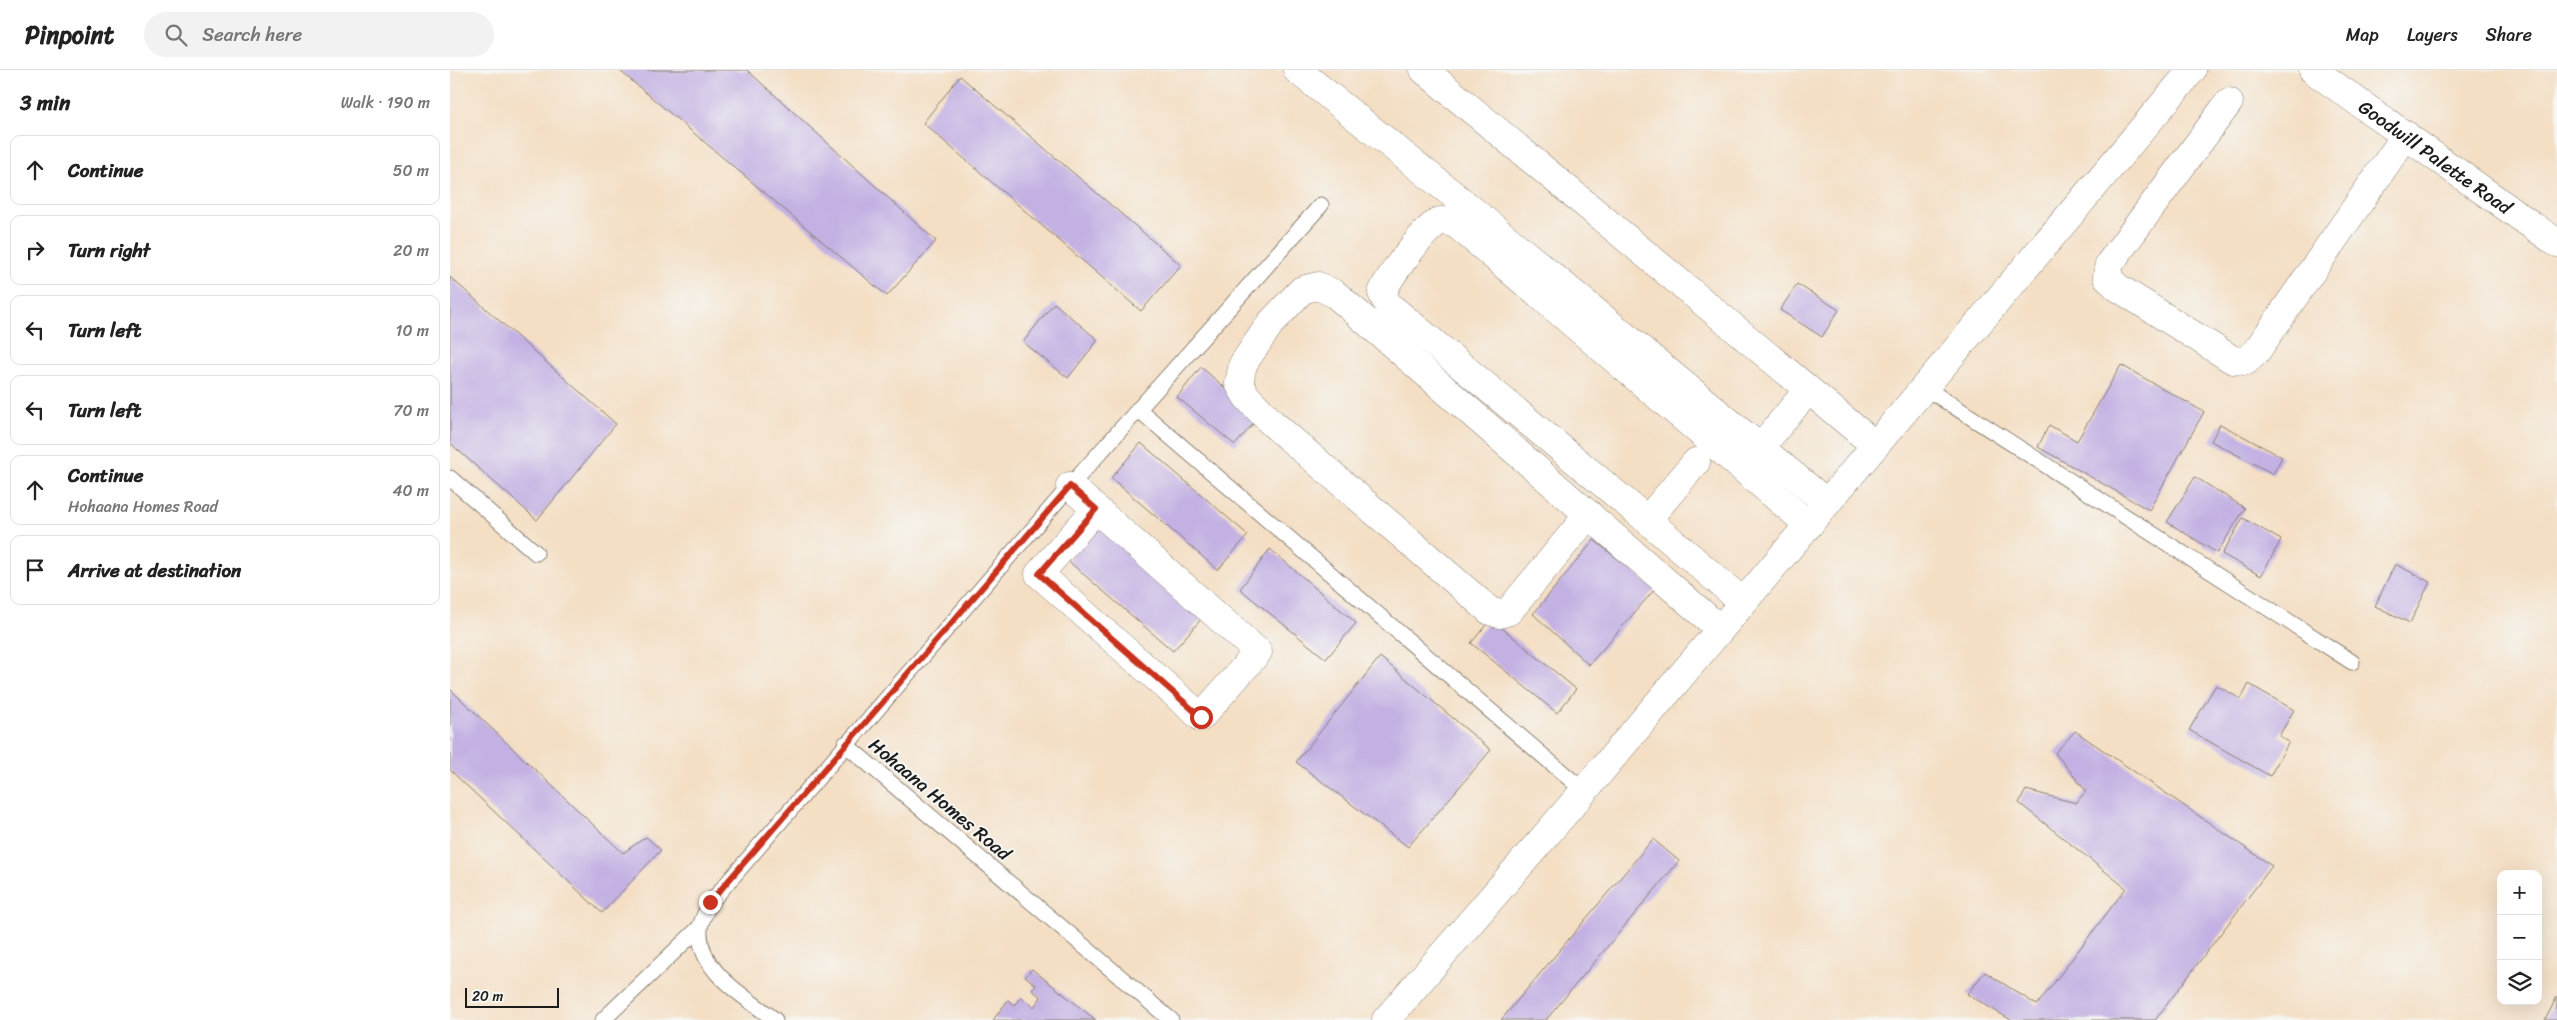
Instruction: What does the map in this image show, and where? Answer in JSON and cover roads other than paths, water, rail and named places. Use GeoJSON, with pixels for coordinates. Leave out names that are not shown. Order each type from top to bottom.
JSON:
{"type":"FeatureCollection","features":[{"type":"Feature","properties":{"kind":"street"},"geometry":{"type":"LineString","coordinates":[[1297,70],[1827,503]]}},
{"type":"Feature","properties":{"kind":"street"},"geometry":{"type":"LineString","coordinates":[[1424,70],[1875,445]]}},
{"type":"Feature","properties":{"kind":"street"},"geometry":{"type":"LineString","coordinates":[[1386,1020],[1584,791],[2192,70]]}},
{"type":"Feature","properties":{"kind":"street","name":"Goodwill Palette Road"},"geometry":{"type":"LineString","coordinates":[[2313,70],[2557,243]]}},
{"type":"Feature","properties":{"kind":"street"},"geometry":{"type":"LineString","coordinates":[[2229,102],[2109,264],[2108,278],[2117,287],[2233,360],[2246,361],[2256,352],[2406,136]]}},
{"type":"Feature","properties":{"kind":"street"},"geometry":{"type":"LineString","coordinates":[[1743,602],[1388,305],[1382,293],[1387,281],[1431,226],[1442,221],[1455,224],[1808,525]]}},
{"type":"Feature","properties":{"kind":"street"},"geometry":{"type":"LineString","coordinates":[[1589,514],[1509,611],[1499,614],[1490,611],[1271,422],[1247,397],[1239,383],[1242,364],[1270,324],[1302,290],[1318,286],[1335,294],[1589,514],[1720,629]]}},
{"type":"Feature","properties":{"kind":"street"},"geometry":{"type":"LineString","coordinates":[[1760,448],[1808,390]]}},
{"type":"Feature","properties":{"kind":"street"},"geometry":{"type":"LineString","coordinates":[[1647,520],[1696,462]]}},
{"type":"Feature","properties":{"kind":"street"},"geometry":{"type":"LineString","coordinates":[[1070,486],[1258,652],[1201,717],[1039,574],[1096,509]]}},
{"type":"Feature","properties":{"kind":"lane"},"geometry":{"type":"LineString","coordinates":[[844,744],[1321,204]]}},
{"type":"Feature","properties":{"kind":"lane"},"geometry":{"type":"LineString","coordinates":[[1924,388],[2352,662]]}},
{"type":"Feature","properties":{"kind":"lane"},"geometry":{"type":"LineString","coordinates":[[1138,409],[1584,791]]}},
{"type":"Feature","properties":{"kind":"lane"},"geometry":{"type":"LineString","coordinates":[[450,478],[536,553]]}},
{"type":"Feature","properties":{"kind":"lane","name":"Hohaana Homes Road"},"geometry":{"type":"LineString","coordinates":[[775,1020],[713,971],[703,954],[700,927],[710,902],[844,744],[1171,1020]]}},
{"type":"Feature","properties":{"kind":"lane"},"geometry":{"type":"LineString","coordinates":[[603,1020],[700,927]]}}]}
